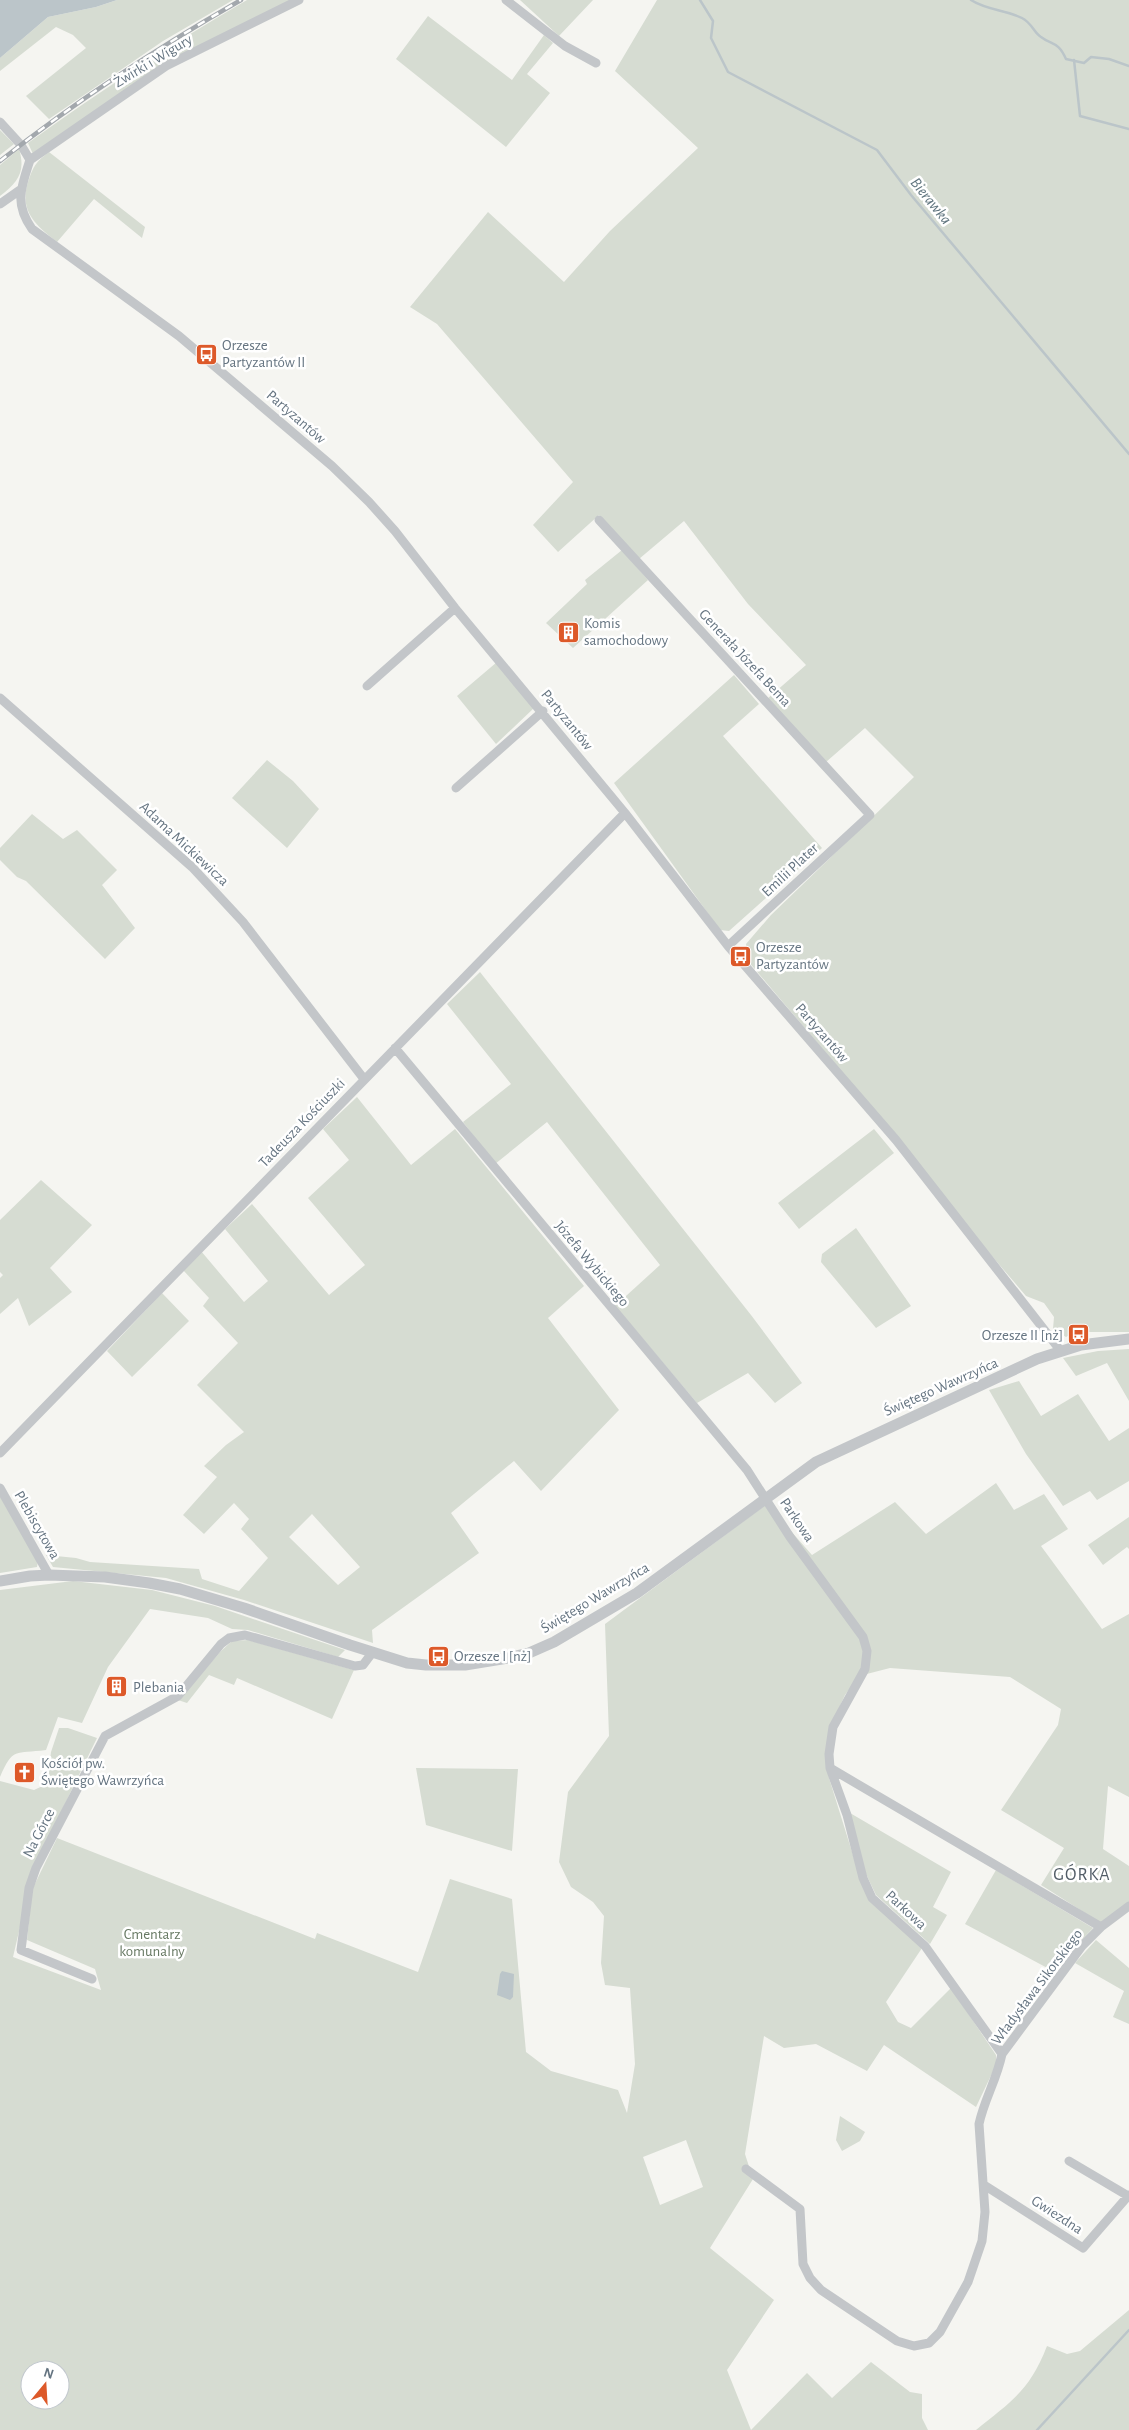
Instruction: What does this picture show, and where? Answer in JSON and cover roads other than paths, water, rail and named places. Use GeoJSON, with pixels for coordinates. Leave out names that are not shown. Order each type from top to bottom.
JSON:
{"type":"FeatureCollection","features":[{"type":"Feature","properties":{"kind":"street","name":"Żwirki i Wigury"},"geometry":{"type":"LineString","coordinates":[[30,160],[166,66],[300,0]]}},
{"type":"Feature","properties":{"kind":"street"},"geometry":{"type":"LineString","coordinates":[[506,0],[564,46],[596,63]]}},
{"type":"Feature","properties":{"kind":"street"},"geometry":{"type":"LineString","coordinates":[[0,122],[21,145],[30,160]]}},
{"type":"Feature","properties":{"kind":"street","name":"Partyzantów"},"geometry":{"type":"LineString","coordinates":[[30,160],[20,190],[22,211],[32,229],[179,336],[332,466],[395,531],[455,608],[543,711],[625,813],[728,946],[896,1140],[1060,1350]]}},
{"type":"Feature","properties":{"kind":"street"},"geometry":{"type":"LineString","coordinates":[[0,204],[20,190]]}},
{"type":"Feature","properties":{"kind":"street","name":"Generała Józefa Bema"},"geometry":{"type":"LineString","coordinates":[[599,520],[870,815]]}},
{"type":"Feature","properties":{"kind":"street"},"geometry":{"type":"LineString","coordinates":[[367,686],[455,608]]}},
{"type":"Feature","properties":{"kind":"street","name":"Adama Mickiewicza"},"geometry":{"type":"LineString","coordinates":[[0,698],[192,867],[243,922],[364,1079]]}},
{"type":"Feature","properties":{"kind":"street"},"geometry":{"type":"LineString","coordinates":[[456,788],[543,711]]}},
{"type":"Feature","properties":{"kind":"street","name":"Tadeusza Kościuszki"},"geometry":{"type":"LineString","coordinates":[[0,1453],[625,813]]}},
{"type":"Feature","properties":{"kind":"street","name":"Emilii Plater"},"geometry":{"type":"LineString","coordinates":[[728,946],[870,815]]}},
{"type":"Feature","properties":{"kind":"street","name":"Józefa Wybickiego"},"geometry":{"type":"LineString","coordinates":[[395,1048],[740,1463],[766,1499]]}},
{"type":"Feature","properties":{"kind":"street","name":"Świętego Wawrzyńca"},"geometry":{"type":"LineString","coordinates":[[0,1581],[49,1575],[105,1577],[180,1589],[244,1608],[372,1653],[407,1663],[440,1666],[486,1662],[536,1650],[580,1628],[637,1593],[816,1462],[1060,1350],[1129,1339]]}},
{"type":"Feature","properties":{"kind":"street","name":"Plebiscytowa"},"geometry":{"type":"LineString","coordinates":[[0,1488],[49,1575]]}},
{"type":"Feature","properties":{"kind":"street","name":"Parkowa"},"geometry":{"type":"LineString","coordinates":[[766,1499],[790,1537],[853,1621],[863,1637],[867,1651],[865,1669],[833,1727],[830,1741],[830,1768],[847,1815],[863,1878],[872,1898],[925,1946],[959,1991],[993,2045],[1002,2054]]}},
{"type":"Feature","properties":{"kind":"street","name":"Na Górce"},"geometry":{"type":"LineString","coordinates":[[92,1979],[21,1950],[29,1888],[36,1868],[105,1736],[178,1696],[221,1644],[236,1635],[246,1635],[355,1666],[363,1665],[372,1653]]}},
{"type":"Feature","properties":{"kind":"street"},"geometry":{"type":"LineString","coordinates":[[830,1768],[1101,1927]]}},
{"type":"Feature","properties":{"kind":"street","name":"Władysława Sikorskiego"},"geometry":{"type":"LineString","coordinates":[[746,2169],[800,2210],[803,2264],[810,2278],[821,2290],[897,2341],[914,2346],[929,2343],[940,2332],[968,2282],[982,2241],[985,2212],[978,2124],[999,2069],[1002,2054],[1082,1946],[1101,1927],[1129,1906]]}},
{"type":"Feature","properties":{"kind":"street","name":"Gwiezdna"},"geometry":{"type":"LineString","coordinates":[[984,2185],[1083,2248],[1128,2196],[1069,2161]]}},
{"type":"Feature","properties":{"kind":"waterway","name":"Bierawka"},"geometry":{"type":"LineString","coordinates":[[700,0],[713,21],[711,38],[728,72],[877,150],[911,195],[1129,454]]}},
{"type":"Feature","properties":{"kind":"waterway"},"geometry":{"type":"LineString","coordinates":[[971,0],[983,6],[1016,15],[1025,20],[1045,40],[1058,47],[1066,59],[1084,63],[1091,57],[1109,59],[1129,66]]}},
{"type":"Feature","properties":{"kind":"waterway"},"geometry":{"type":"LineString","coordinates":[[1074,60],[1080,116],[1129,129]]}},
{"type":"Feature","properties":{"kind":"waterway"},"geometry":{"type":"LineString","coordinates":[[1037,2430],[1129,2330]]}},
{"type":"Feature","properties":{"kind":"railway"},"geometry":{"type":"LineString","coordinates":[[0,161],[58,117],[118,76],[241,0]]}},
{"type":"Feature","properties":{"kind":"place","name":"Orzesze Partyzantów II"},"geometry":{"type":"Point","coordinates":[206,354]}},
{"type":"Feature","properties":{"kind":"place","name":"Komis samochodowy"},"geometry":{"type":"Point","coordinates":[568,632]}},
{"type":"Feature","properties":{"kind":"place","name":"Orzesze Partyzantów"},"geometry":{"type":"Point","coordinates":[740,956]}},
{"type":"Feature","properties":{"kind":"place","name":"Orzesze II [nż]"},"geometry":{"type":"Point","coordinates":[1079,1335]}},
{"type":"Feature","properties":{"kind":"place","name":"Orzesze I [nż]"},"geometry":{"type":"Point","coordinates":[438,1656]}},
{"type":"Feature","properties":{"kind":"place","name":"Plebania"},"geometry":{"type":"Point","coordinates":[117,1687]}},
{"type":"Feature","properties":{"kind":"place","name":"Kościół pw. Świętego Wawrzyńca"},"geometry":{"type":"Point","coordinates":[25,1772]}},
{"type":"Feature","properties":{"kind":"district","name":"GÓRKA"},"geometry":{"type":"Point","coordinates":[1082,1875]}},
{"type":"Feature","properties":{"kind":"park label","name":"Cmentarz komunalny"},"geometry":{"type":"Point","coordinates":[152,1942]}}]}
